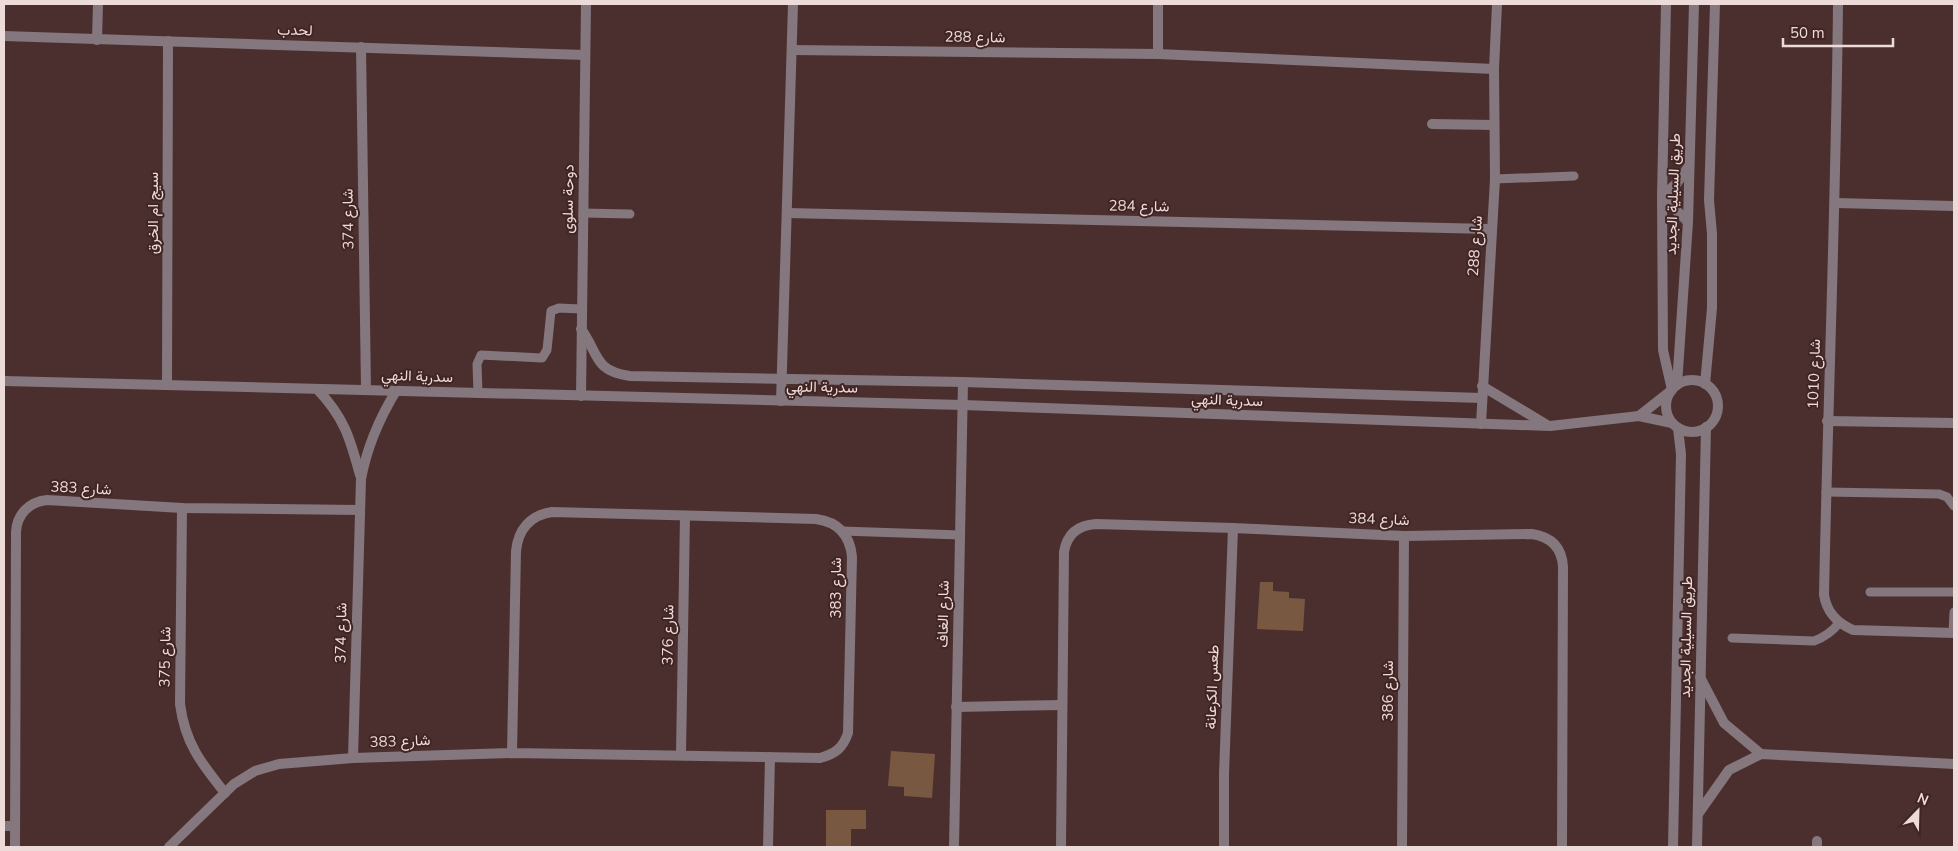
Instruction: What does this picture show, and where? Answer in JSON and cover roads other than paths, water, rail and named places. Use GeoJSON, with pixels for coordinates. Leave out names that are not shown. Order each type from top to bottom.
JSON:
{"type":"FeatureCollection","features":[{"type":"Feature","properties":{"kind":"street"},"geometry":{"type":"LineString","coordinates":[[97,40],[98,4]]}},
{"type":"Feature","properties":{"kind":"street","name":"دوحة سلوى"},"geometry":{"type":"LineString","coordinates":[[581,396],[586,4]]}},
{"type":"Feature","properties":{"kind":"street"},"geometry":{"type":"LineString","coordinates":[[780,400],[793,4]]}},
{"type":"Feature","properties":{"kind":"street"},"geometry":{"type":"LineString","coordinates":[[1158,4],[1158,54]]}},
{"type":"Feature","properties":{"kind":"street","name":"شارع 288"},"geometry":{"type":"LineString","coordinates":[[1481,424],[1495,179],[1494,69],[1497,4]]}},
{"type":"Feature","properties":{"kind":"street"},"geometry":{"type":"LineString","coordinates":[[1666,4],[1662,196],[1663,350],[1675,387]]}},
{"type":"Feature","properties":{"kind":"street","name":"طريق السيلية الجديد"},"geometry":{"type":"LineString","coordinates":[[1673,847],[1681,454],[1675,426],[1666,410],[1668,396],[1675,387],[1688,222],[1688,166],[1694,4]]}},
{"type":"Feature","properties":{"kind":"street"},"geometry":{"type":"LineString","coordinates":[[1639,416],[1675,387],[1691,380],[1705,384],[1712,308],[1712,234],[1709,200],[1715,4]]}},
{"type":"Feature","properties":{"kind":"street","name":"شارع 1010"},"geometry":{"type":"LineString","coordinates":[[1838,4],[1836,203],[1827,421],[1824,595],[1828,610],[1838,623]]}},
{"type":"Feature","properties":{"kind":"street","name":"لحدب"},"geometry":{"type":"LineString","coordinates":[[4,36],[585,55]]}},
{"type":"Feature","properties":{"kind":"street","name":"سيج ام الخرق"},"geometry":{"type":"LineString","coordinates":[[167,385],[168,41]]}},
{"type":"Feature","properties":{"kind":"street","name":"شارع 374"},"geometry":{"type":"LineString","coordinates":[[361,47],[366,390]]}},
{"type":"Feature","properties":{"kind":"street","name":"شارع 288"},"geometry":{"type":"LineString","coordinates":[[792,50],[1158,54],[1494,69]]}},
{"type":"Feature","properties":{"kind":"street"},"geometry":{"type":"LineString","coordinates":[[1432,124],[1494,125]]}},
{"type":"Feature","properties":{"kind":"street"},"geometry":{"type":"LineString","coordinates":[[1662,196],[1677,183],[1688,166]]}},
{"type":"Feature","properties":{"kind":"street"},"geometry":{"type":"LineString","coordinates":[[1662,196],[1688,222]]}},
{"type":"Feature","properties":{"kind":"street"},"geometry":{"type":"LineString","coordinates":[[1836,203],[1954,206]]}},
{"type":"Feature","properties":{"kind":"street","name":"شارع 284"},"geometry":{"type":"LineString","coordinates":[[787,213],[1491,229]]}},
{"type":"Feature","properties":{"kind":"street"},"geometry":{"type":"LineString","coordinates":[[581,329],[596,359],[611,372],[620,375],[963,382],[1482,398]]}},
{"type":"Feature","properties":{"kind":"street","name":"سدرية النهي"},"geometry":{"type":"LineString","coordinates":[[4,381],[963,405],[1550,426],[1639,416],[1675,426]]}},
{"type":"Feature","properties":{"kind":"street","name":"شارع الغاف"},"geometry":{"type":"LineString","coordinates":[[954,847],[963,382]]}},
{"type":"Feature","properties":{"kind":"street","name":"طريق السيلية الجديد"},"geometry":{"type":"LineString","coordinates":[[1697,847],[1706,428],[1716,416],[1717,402],[1715,395],[1705,384]]}},
{"type":"Feature","properties":{"kind":"street"},"geometry":{"type":"LineString","coordinates":[[1482,386],[1550,426]]}},
{"type":"Feature","properties":{"kind":"street","name":"شارع 374"},"geometry":{"type":"LineString","coordinates":[[317,389],[336,412],[350,437],[361,479]]}},
{"type":"Feature","properties":{"kind":"street","name":"شارع 374"},"geometry":{"type":"LineString","coordinates":[[354,758],[361,479],[370,442],[381,416],[396,391]]}},
{"type":"Feature","properties":{"kind":"street"},"geometry":{"type":"LineString","coordinates":[[1827,421],[1954,423]]}},
{"type":"Feature","properties":{"kind":"street"},"geometry":{"type":"LineString","coordinates":[[1675,426],[1692,432],[1706,428]]}},
{"type":"Feature","properties":{"kind":"street","name":"شارع 383"},"geometry":{"type":"LineString","coordinates":[[16,847],[16,525],[27,507],[47,500],[182,508],[359,510]]}},
{"type":"Feature","properties":{"kind":"street","name":"شارع 375"},"geometry":{"type":"LineString","coordinates":[[182,508],[180,704],[182,721],[195,755],[225,793]]}},
{"type":"Feature","properties":{"kind":"street"},"geometry":{"type":"LineString","coordinates":[[512,753],[516,551],[518,536],[538,516],[552,512],[816,519],[826,520],[842,531]]}},
{"type":"Feature","properties":{"kind":"street","name":"شارع 376"},"geometry":{"type":"LineString","coordinates":[[681,754],[685,516]]}},
{"type":"Feature","properties":{"kind":"street","name":"شارع 384"},"geometry":{"type":"LineString","coordinates":[[1061,847],[1064,552],[1068,537],[1074,531],[1080,527],[1096,524],[1404,536],[1532,534],[1552,540],[1562,557],[1563,567],[1562,847]]}},
{"type":"Feature","properties":{"kind":"street","name":"طعس الكرعانة"},"geometry":{"type":"LineString","coordinates":[[1224,847],[1224,774],[1233,528]]}},
{"type":"Feature","properties":{"kind":"street","name":"شارع 383"},"geometry":{"type":"LineString","coordinates":[[169,847],[244,777],[267,766],[279,764],[354,758],[512,753],[681,754],[820,758],[830,756],[845,743],[848,734],[852,557],[848,539],[842,531]]}},
{"type":"Feature","properties":{"kind":"street","name":"شارع 386"},"geometry":{"type":"LineString","coordinates":[[1402,847],[1404,536]]}},
{"type":"Feature","properties":{"kind":"street"},"geometry":{"type":"LineString","coordinates":[[1838,623],[1861,631],[1954,633]]}},
{"type":"Feature","properties":{"kind":"street"},"geometry":{"type":"LineString","coordinates":[[1700,677],[1724,723],[1761,754]]}},
{"type":"Feature","properties":{"kind":"street"},"geometry":{"type":"LineString","coordinates":[[956,707],[1062,705]]}},
{"type":"Feature","properties":{"kind":"street"},"geometry":{"type":"LineString","coordinates":[[1698,814],[1729,770],[1761,754],[1954,764]]}},
{"type":"Feature","properties":{"kind":"street"},"geometry":{"type":"LineString","coordinates":[[768,847],[770,757]]}},
{"type":"Feature","properties":{"kind":"street"},"geometry":{"type":"LineString","coordinates":[[4,826],[15,826]]}},
{"type":"Feature","properties":{"kind":"lane"},"geometry":{"type":"LineString","coordinates":[[1495,179],[1574,176]]}},
{"type":"Feature","properties":{"kind":"lane"},"geometry":{"type":"LineString","coordinates":[[583,213],[630,214]]}},
{"type":"Feature","properties":{"kind":"lane"},"geometry":{"type":"LineString","coordinates":[[478,393],[477,364],[481,355],[542,358],[547,350],[551,311],[559,308],[581,309]]}},
{"type":"Feature","properties":{"kind":"lane"},"geometry":{"type":"LineString","coordinates":[[1826,492],[1940,494],[1947,497],[1954,506]]}},
{"type":"Feature","properties":{"kind":"lane"},"geometry":{"type":"LineString","coordinates":[[842,531],[960,535]]}},
{"type":"Feature","properties":{"kind":"lane"},"geometry":{"type":"LineString","coordinates":[[1870,592],[1954,592]]}},
{"type":"Feature","properties":{"kind":"lane"},"geometry":{"type":"LineString","coordinates":[[1954,612],[1954,633]]}},
{"type":"Feature","properties":{"kind":"lane"},"geometry":{"type":"LineString","coordinates":[[1732,638],[1814,641],[1828,634],[1838,623]]}}]}
